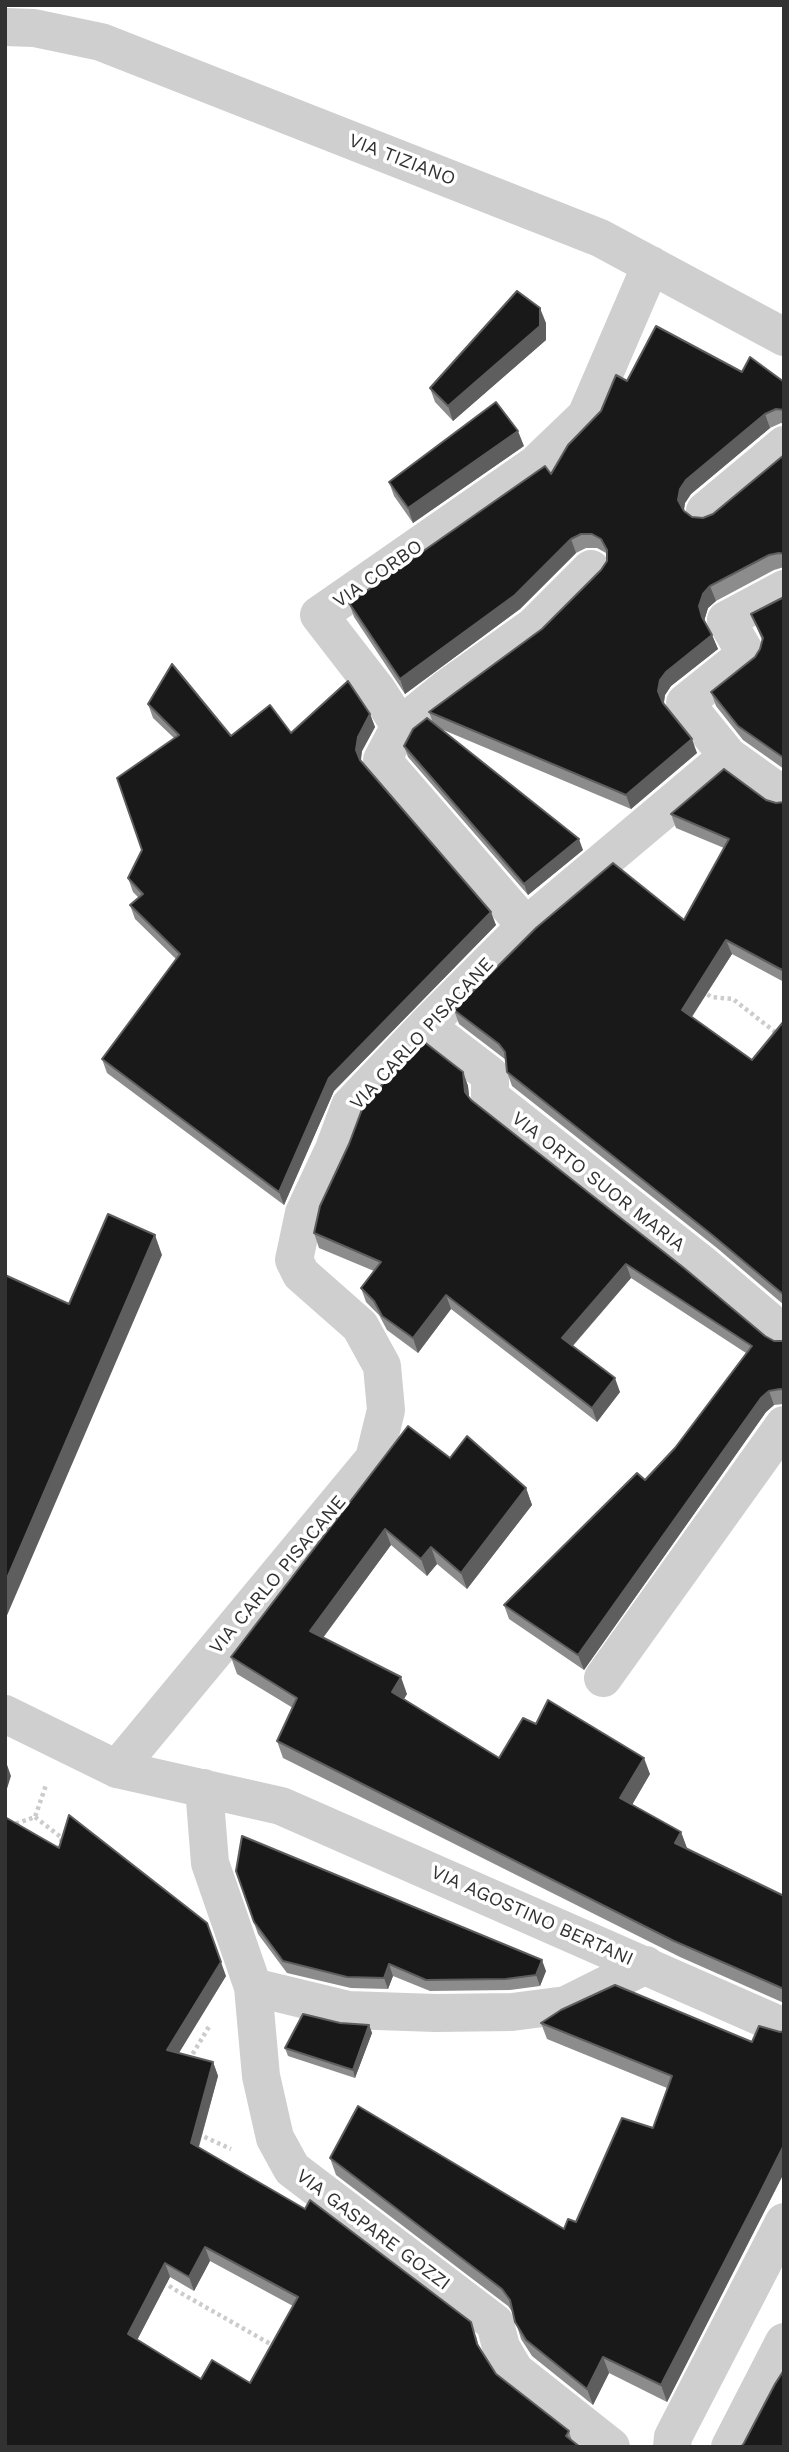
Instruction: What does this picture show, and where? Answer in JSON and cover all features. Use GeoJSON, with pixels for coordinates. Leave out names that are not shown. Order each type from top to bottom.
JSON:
{"type":"FeatureCollection","features":[{"type":"Feature","properties":{"kind":"street","name":"VIA TIZIANO"},"geometry":{"type":"LineString","coordinates":[[27,20],[101,42],[600,238],[784,337]]}},
{"type":"Feature","properties":{"kind":"street","name":"VIA CORBO"},"geometry":{"type":"LineString","coordinates":[[400,726],[377,690],[319,615],[536,464],[586,416],[651,265]]}},
{"type":"Feature","properties":{"kind":"street"},"geometry":{"type":"LineString","coordinates":[[705,511],[784,445]]}},
{"type":"Feature","properties":{"kind":"street"},"geometry":{"type":"LineString","coordinates":[[526,926],[382,760],[400,726],[447,688],[534,626],[591,569]]}},
{"type":"Feature","properties":{"kind":"street"},"geometry":{"type":"LineString","coordinates":[[784,589],[726,620],[746,654],[685,703],[727,756],[784,796]]}},
{"type":"Feature","properties":{"kind":"street","name":"VIA CARLO PISACANE"},"geometry":{"type":"LineString","coordinates":[[117,1769],[374,1459],[386,1410],[382,1366],[360,1325],[301,1274],[294,1261],[304,1213],[334,1149],[350,1106],[526,926],[727,756]]}},
{"type":"Feature","properties":{"kind":"street","name":"VIA ORTO SUOR MARIA"},"geometry":{"type":"LineString","coordinates":[[426,1026],[490,1075],[490,1097],[703,1265],[784,1334]]}},
{"type":"Feature","properties":{"kind":"street"},"geometry":{"type":"LineString","coordinates":[[603,1678],[784,1425]]}},
{"type":"Feature","properties":{"kind":"street","name":"VIA AGOSTINO BERTANI"},"geometry":{"type":"LineString","coordinates":[[5,1714],[117,1769],[204,1787],[281,1807],[784,2027]]}},
{"type":"Feature","properties":{"kind":"street","name":"VIA GASPARE GOZZI"},"geometry":{"type":"LineString","coordinates":[[204,1787],[210,1863],[253,1987],[261,2076],[275,2138],[292,2169],[495,2323],[501,2347],[514,2371],[593,2441]]}},
{"type":"Feature","properties":{"kind":"street"},"geometry":{"type":"LineString","coordinates":[[253,1987],[348,2010],[512,2012],[566,2005],[646,1965]]}},
{"type":"Feature","properties":{"kind":"street"},"geometry":{"type":"LineString","coordinates":[[672,2447],[673,2437],[784,2222]]}},
{"type":"Feature","properties":{"kind":"street"},"geometry":{"type":"LineString","coordinates":[[730,2447],[784,2342]]}},
{"type":"Feature","properties":{"kind":"path"},"geometry":{"type":"LineString","coordinates":[[700,989],[711,997],[733,999],[784,1039]]}},
{"type":"Feature","properties":{"kind":"path"},"geometry":{"type":"LineString","coordinates":[[35,1817],[60,1741]]}},
{"type":"Feature","properties":{"kind":"path"},"geometry":{"type":"LineString","coordinates":[[5,1832],[12,1825],[35,1817]]}},
{"type":"Feature","properties":{"kind":"path"},"geometry":{"type":"LineString","coordinates":[[35,1817],[62,1838],[59,1851]]}},
{"type":"Feature","properties":{"kind":"path"},"geometry":{"type":"LineString","coordinates":[[185,2067],[229,1993],[253,1987]]}},
{"type":"Feature","properties":{"kind":"path"},"geometry":{"type":"LineString","coordinates":[[197,2133],[243,2155],[292,2169]]}},
{"type":"Feature","properties":{"kind":"path"},"geometry":{"type":"LineString","coordinates":[[163,2279],[172,2288],[277,2347]]}},
{"type":"Feature","properties":{"kind":"building"},"geometry":{"type":"Polygon","coordinates":[[[517,291],[540,308],[540,326],[448,406],[430,388],[517,291]]]}},
{"type":"Feature","properties":{"kind":"building"},"geometry":{"type":"Polygon","coordinates":[[[656,326],[742,372],[750,357],[784,382],[784,410],[776,409],[765,414],[686,480],[680,489],[678,500],[684,511],[692,517],[703,518],[713,514],[784,455],[784,554],[769,555],[710,586],[703,594],[699,606],[712,635],[666,672],[660,680],[658,691],[663,703],[692,739],[626,795],[429,712],[542,629],[601,570],[607,561],[607,550],[601,539],[592,534],[581,534],[571,539],[515,595],[400,679],[349,603],[545,466],[551,474],[568,445],[601,411],[616,375],[627,381],[656,326]]]}},
{"type":"Feature","properties":{"kind":"building"},"geometry":{"type":"Polygon","coordinates":[[[496,402],[518,431],[408,508],[389,482],[496,402]]]}},
{"type":"Feature","properties":{"kind":"building"},"geometry":{"type":"Polygon","coordinates":[[[784,597],[784,758],[738,726],[711,692],[755,657],[760,649],[763,638],[751,614],[784,597]]]}},
{"type":"Feature","properties":{"kind":"building"},"geometry":{"type":"Polygon","coordinates":[[[172,664],[231,736],[270,705],[291,733],[348,681],[370,714],[358,737],[356,750],[360,760],[491,912],[329,1078],[279,1192],[102,1059],[180,954],[130,905],[143,894],[128,878],[142,850],[117,778],[179,735],[148,704],[172,664]]]}},
{"type":"Feature","properties":{"kind":"building"},"geometry":{"type":"Polygon","coordinates":[[[427,718],[579,839],[524,884],[404,746],[413,729],[427,718]]]}},
{"type":"Feature","properties":{"kind":"building"},"geometry":{"type":"Polygon","coordinates":[[[724,769],[766,800],[784,802],[784,971],[726,940],[682,1010],[752,1060],[784,1021],[784,1295],[507,1072],[505,1052],[499,1044],[454,1010],[536,928],[613,863],[684,920],[729,839],[671,814],[724,769]]]}},
{"type":"Feature","properties":{"kind":"building"},"geometry":{"type":"Polygon","coordinates":[[[423,1041],[463,1072],[465,1092],[471,1100],[684,1268],[765,1336],[774,1341],[784,1341],[784,1390],[769,1391],[761,1398],[578,1655],[504,1605],[637,1473],[645,1480],[675,1448],[752,1346],[626,1264],[562,1338],[615,1378],[592,1408],[446,1295],[413,1338],[382,1316],[374,1301],[361,1288],[381,1262],[314,1233],[320,1206],[364,1104],[423,1041]]]}},
{"type":"Feature","properties":{"kind":"building"},"geometry":{"type":"Polygon","coordinates":[[[108,1214],[155,1235],[5,1583],[5,1275],[69,1304],[108,1214]]]}},
{"type":"Feature","properties":{"kind":"building"},"geometry":{"type":"Polygon","coordinates":[[[408,1426],[450,1458],[467,1436],[526,1488],[461,1573],[431,1547],[421,1559],[385,1529],[310,1631],[401,1677],[392,1692],[499,1758],[523,1718],[536,1724],[548,1700],[644,1758],[620,1798],[681,1832],[675,1843],[784,1896],[784,1989],[674,1941],[277,1741],[297,1698],[231,1657],[408,1426]]]}},
{"type":"Feature","properties":{"kind":"building"},"geometry":{"type":"Polygon","coordinates":[[[69,1815],[207,1923],[221,1962],[167,2050],[213,2062],[191,2143],[305,2209],[310,2200],[471,2322],[477,2344],[496,2374],[569,2431],[566,2436],[580,2447],[5,2447],[5,1817],[59,1848],[69,1815]],[[205,2247],[189,2277],[165,2263],[128,2334],[201,2379],[212,2360],[250,2383],[298,2297],[205,2247]]]}},
{"type":"Feature","properties":{"kind":"building"},"geometry":{"type":"Polygon","coordinates":[[[242,1836],[542,1960],[536,1975],[506,1979],[426,1980],[389,1964],[384,1978],[347,1977],[283,1961],[254,1922],[236,1871],[242,1836]]]}},
{"type":"Feature","properties":{"kind":"building"},"geometry":{"type":"Polygon","coordinates":[[[615,1985],[752,2042],[759,2026],[784,2031],[784,2145],[661,2385],[603,2357],[587,2389],[526,2340],[515,2322],[510,2300],[502,2289],[330,2158],[358,2106],[564,2229],[568,2219],[576,2222],[622,2118],[653,2128],[672,2076],[541,2023],[561,2010],[615,1985]]]}},
{"type":"Feature","properties":{"kind":"building"},"geometry":{"type":"Polygon","coordinates":[[[303,2014],[340,2023],[369,2025],[353,2070],[285,2048],[303,2014]]]}},
{"type":"Feature","properties":{"kind":"building"},"geometry":{"type":"Polygon","coordinates":[[[784,2370],[784,2447],[741,2447],[775,2384],[784,2370]]]}}]}
